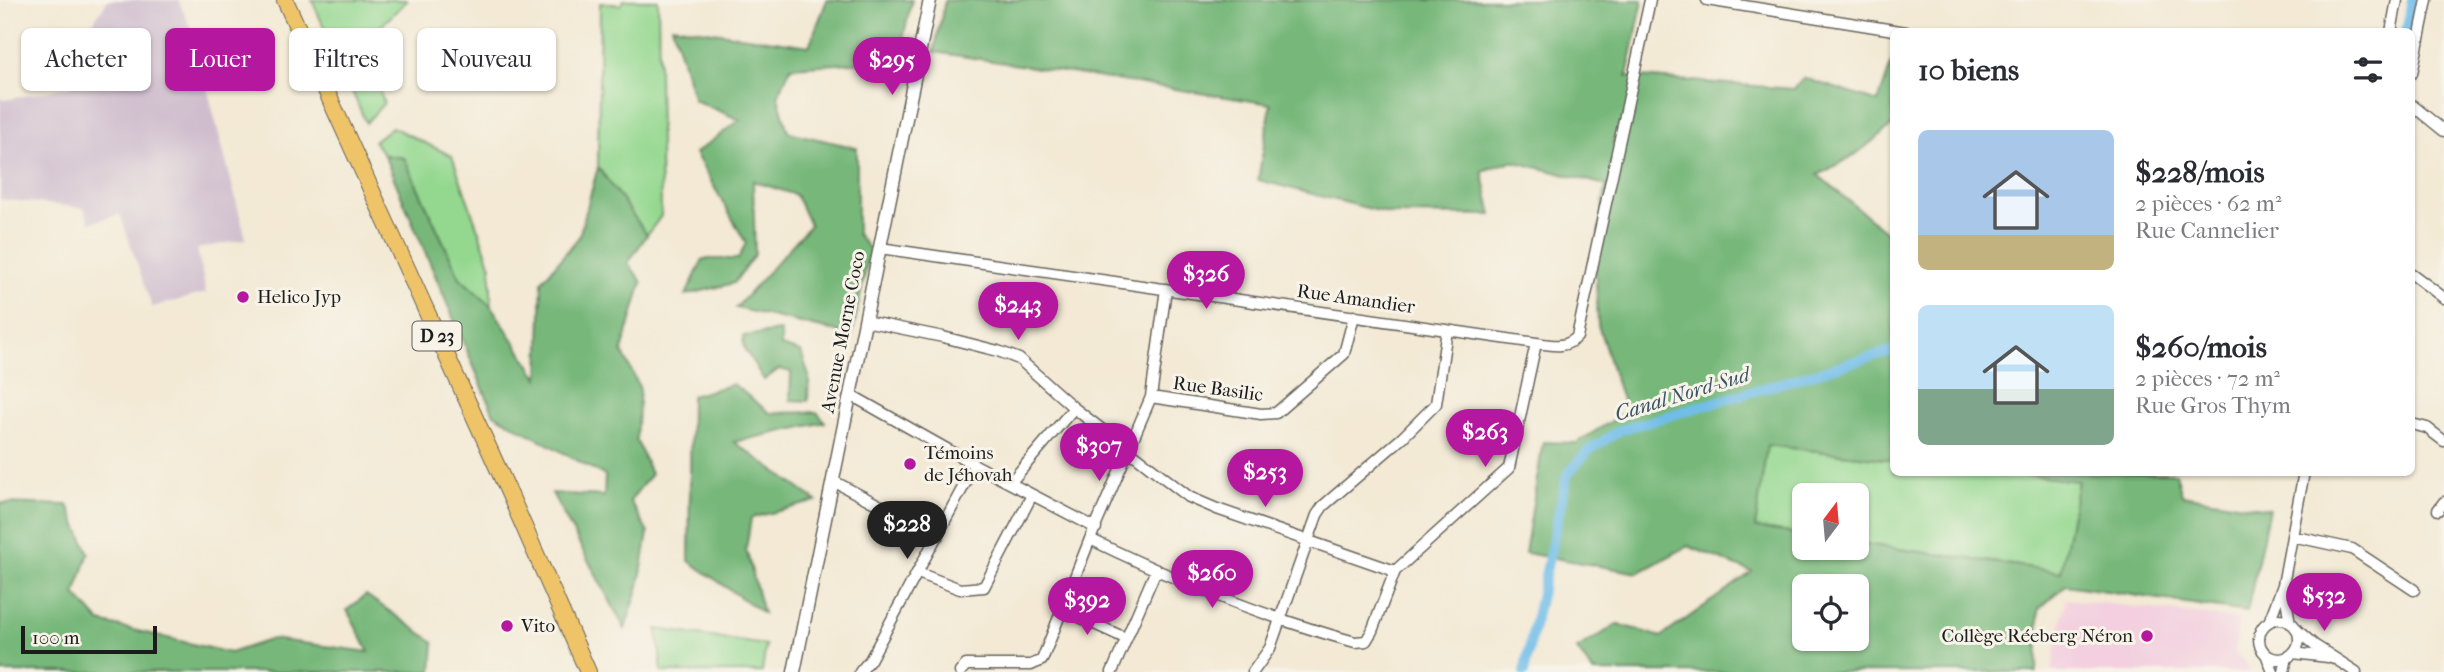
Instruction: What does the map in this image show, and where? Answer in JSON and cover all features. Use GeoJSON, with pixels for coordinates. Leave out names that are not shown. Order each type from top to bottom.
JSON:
{"type":"FeatureCollection","features":[{"type":"Feature","properties":{"kind":"main road","name":"D 23"},"geometry":{"type":"LineString","coordinates":[[285,0],[587,672]]}},
{"type":"Feature","properties":{"kind":"street","name":"Avenue Morne Coco"},"geometry":{"type":"LineString","coordinates":[[794,672],[930,0]]}},
{"type":"Feature","properties":{"kind":"street","name":"Rue Amandier"},"geometry":{"type":"LineString","coordinates":[[880,247],[1536,343],[1561,346],[1570,344],[1577,337],[1650,0]]}},
{"type":"Feature","properties":{"kind":"street"},"geometry":{"type":"LineString","coordinates":[[1707,0],[1890,29]]}},
{"type":"Feature","properties":{"kind":"street"},"geometry":{"type":"LineString","coordinates":[[2392,28],[2397,0]]}},
{"type":"Feature","properties":{"kind":"street"},"geometry":{"type":"LineString","coordinates":[[2415,58],[2427,0]]}},
{"type":"Feature","properties":{"kind":"street"},"geometry":{"type":"LineString","coordinates":[[2415,108],[2444,131]]}},
{"type":"Feature","properties":{"kind":"street"},"geometry":{"type":"LineString","coordinates":[[2415,276],[2444,298]]}},
{"type":"Feature","properties":{"kind":"street"},"geometry":{"type":"LineString","coordinates":[[960,672],[966,665],[1031,665],[1042,660],[1151,397],[1166,289]]}},
{"type":"Feature","properties":{"kind":"street","name":"Rue Basilic"},"geometry":{"type":"LineString","coordinates":[[1151,397],[1261,414],[1276,413],[1344,354],[1354,316]]}},
{"type":"Feature","properties":{"kind":"street"},"geometry":{"type":"LineString","coordinates":[[865,321],[943,337],[1018,359],[1074,408],[1189,497],[1395,571]]}},
{"type":"Feature","properties":{"kind":"street"},"geometry":{"type":"LineString","coordinates":[[1253,672],[1269,649],[1317,515],[1323,506],[1402,438],[1436,404],[1447,330]]}},
{"type":"Feature","properties":{"kind":"street"},"geometry":{"type":"LineString","coordinates":[[1090,539],[1156,570],[1279,620],[1355,642],[1366,641],[1395,571],[1509,468],[1536,343]]}},
{"type":"Feature","properties":{"kind":"street"},"geometry":{"type":"LineString","coordinates":[[851,395],[975,465],[1096,528]]}},
{"type":"Feature","properties":{"kind":"street"},"geometry":{"type":"LineString","coordinates":[[1010,483],[1074,408]]}},
{"type":"Feature","properties":{"kind":"street"},"geometry":{"type":"LineString","coordinates":[[2415,425],[2427,428],[2444,441]]}},
{"type":"Feature","properties":{"kind":"street"},"geometry":{"type":"LineString","coordinates":[[860,672],[870,660],[975,465]]}},
{"type":"Feature","properties":{"kind":"street"},"geometry":{"type":"LineString","coordinates":[[2273,672],[2259,636],[2269,622],[2283,584],[2303,476]]}},
{"type":"Feature","properties":{"kind":"street"},"geometry":{"type":"LineString","coordinates":[[833,481],[938,536]]}},
{"type":"Feature","properties":{"kind":"street"},"geometry":{"type":"LineString","coordinates":[[918,573],[960,589],[984,587],[1032,495]]}},
{"type":"Feature","properties":{"kind":"street"},"geometry":{"type":"LineString","coordinates":[[2292,536],[2352,549],[2414,590]]}},
{"type":"Feature","properties":{"kind":"street"},"geometry":{"type":"LineString","coordinates":[[1112,672],[1156,570]]}},
{"type":"Feature","properties":{"kind":"street"},"geometry":{"type":"LineString","coordinates":[[2283,584],[2299,643],[2290,655],[2284,672]]}},
{"type":"Feature","properties":{"kind":"street"},"geometry":{"type":"LineString","coordinates":[[1062,609],[1125,638]]}},
{"type":"Feature","properties":{"kind":"street"},"geometry":{"type":"LineString","coordinates":[[2269,622],[2280,619],[2294,627],[2314,645],[2356,672]]}},
{"type":"Feature","properties":{"kind":"street"},"geometry":{"type":"LineString","coordinates":[[2266,654],[2276,659],[2290,655],[2335,658]]}},
{"type":"Feature","properties":{"kind":"shaded area"},"geometry":{"type":"Polygon","coordinates":[[[108,0],[178,0],[191,28],[165,28],[165,91],[208,91],[246,239],[197,249],[206,293],[152,307],[120,214],[90,223],[84,208],[0,199],[0,97],[5,100],[47,91],[151,91],[151,28],[90,28],[108,0]]]}},
{"type":"Feature","properties":{"kind":"shaded area","name":"Collège Réeberg Néron"},"geometry":{"type":"Polygon","coordinates":[[[2066,599],[2239,619],[2235,652],[2247,664],[2250,672],[2051,672],[2066,599]]]}},
{"type":"Feature","properties":{"kind":"green space"},"geometry":{"type":"Polygon","coordinates":[[[312,0],[408,0],[379,28],[324,28],[312,0]]]}},
{"type":"Feature","properties":{"kind":"green space"},"geometry":{"type":"Polygon","coordinates":[[[624,0],[658,0],[661,216],[647,235],[598,167],[600,3],[621,5],[624,0]]]}},
{"type":"Feature","properties":{"kind":"green space"},"geometry":{"type":"Polygon","coordinates":[[[827,0],[912,0],[898,60],[791,67],[778,96],[788,132],[857,148],[857,234],[870,250],[852,335],[736,308],[810,225],[796,195],[753,181],[755,254],[734,283],[686,295],[703,259],[738,259],[746,243],[695,153],[740,120],[694,100],[672,26],[809,46],[827,0]]]}},
{"type":"Feature","properties":{"kind":"green space"},"geometry":{"type":"Polygon","coordinates":[[[945,0],[1643,0],[1627,76],[1794,89],[1804,78],[1878,102],[1890,67],[1890,127],[1855,155],[1818,175],[1890,235],[1890,460],[1767,445],[1755,528],[1792,533],[1792,560],[1869,560],[1869,545],[2061,572],[2078,481],[2033,476],[2177,476],[2182,495],[2269,509],[2247,612],[2066,585],[2039,609],[2037,672],[1593,672],[1577,649],[1618,624],[1661,637],[1752,572],[1688,546],[1638,573],[1525,553],[1543,442],[1576,443],[1626,412],[1598,325],[1595,257],[1606,185],[1512,161],[1482,171],[1492,215],[1390,214],[1258,180],[1271,104],[934,52],[945,0]]]}},
{"type":"Feature","properties":{"kind":"green space"},"geometry":{"type":"Polygon","coordinates":[[[352,91],[380,91],[384,103],[366,123],[352,91]]]}},
{"type":"Feature","properties":{"kind":"green space"},"geometry":{"type":"Polygon","coordinates":[[[392,127],[452,156],[491,266],[491,306],[460,278],[404,158],[384,155],[374,141],[392,127]]]}},
{"type":"Feature","properties":{"kind":"green space"},"geometry":{"type":"Polygon","coordinates":[[[384,155],[404,158],[460,278],[491,306],[539,379],[542,281],[579,237],[598,167],[647,235],[628,263],[642,282],[622,351],[640,389],[636,439],[651,474],[630,501],[648,533],[639,586],[625,629],[552,493],[604,496],[605,476],[494,414],[384,155]]]}},
{"type":"Feature","properties":{"kind":"green space"},"geometry":{"type":"Polygon","coordinates":[[[781,331],[781,346],[801,352],[809,376],[808,401],[790,400],[791,372],[779,369],[764,380],[744,348],[743,336],[781,331]]]}},
{"type":"Feature","properties":{"kind":"green space"},"geometry":{"type":"Polygon","coordinates":[[[733,384],[770,413],[817,412],[825,422],[734,442],[817,501],[751,518],[746,549],[763,613],[689,561],[691,396],[733,384]]]}},
{"type":"Feature","properties":{"kind":"green space"},"geometry":{"type":"Polygon","coordinates":[[[1766,445],[1890,460],[1890,476],[2038,476],[2078,481],[2061,572],[1869,545],[1869,483],[1792,483],[1792,533],[1755,528],[1766,445]]]}},
{"type":"Feature","properties":{"kind":"green space"},"geometry":{"type":"Polygon","coordinates":[[[0,503],[68,505],[89,553],[75,594],[100,622],[230,653],[272,639],[369,652],[347,610],[366,595],[434,642],[432,672],[0,672],[0,503]]]}},
{"type":"Feature","properties":{"kind":"green space"},"geometry":{"type":"Polygon","coordinates":[[[657,629],[766,645],[762,672],[662,672],[657,629]]]}},
{"type":"Feature","properties":{"kind":"waterway","name":"Canal Nord-Sud"},"geometry":{"type":"LineString","coordinates":[[2407,28],[2412,0]]}},
{"type":"Feature","properties":{"kind":"waterway","name":"Canal Nord-Sud"},"geometry":{"type":"LineString","coordinates":[[1524,672],[1567,475],[1588,451],[1620,430],[1890,351]]}},
{"type":"Feature","properties":{"kind":"place","name":"Helico Jyp"},"geometry":{"type":"Point","coordinates":[243,297]}},
{"type":"Feature","properties":{"kind":"place","name":"Témoins de Jéhovah"},"geometry":{"type":"Point","coordinates":[910,464]}},
{"type":"Feature","properties":{"kind":"place","name":"Vito"},"geometry":{"type":"Point","coordinates":[507,626]}},
{"type":"Feature","properties":{"kind":"place","name":"Collège Réeberg Néron"},"geometry":{"type":"Point","coordinates":[2147,636]}}]}
